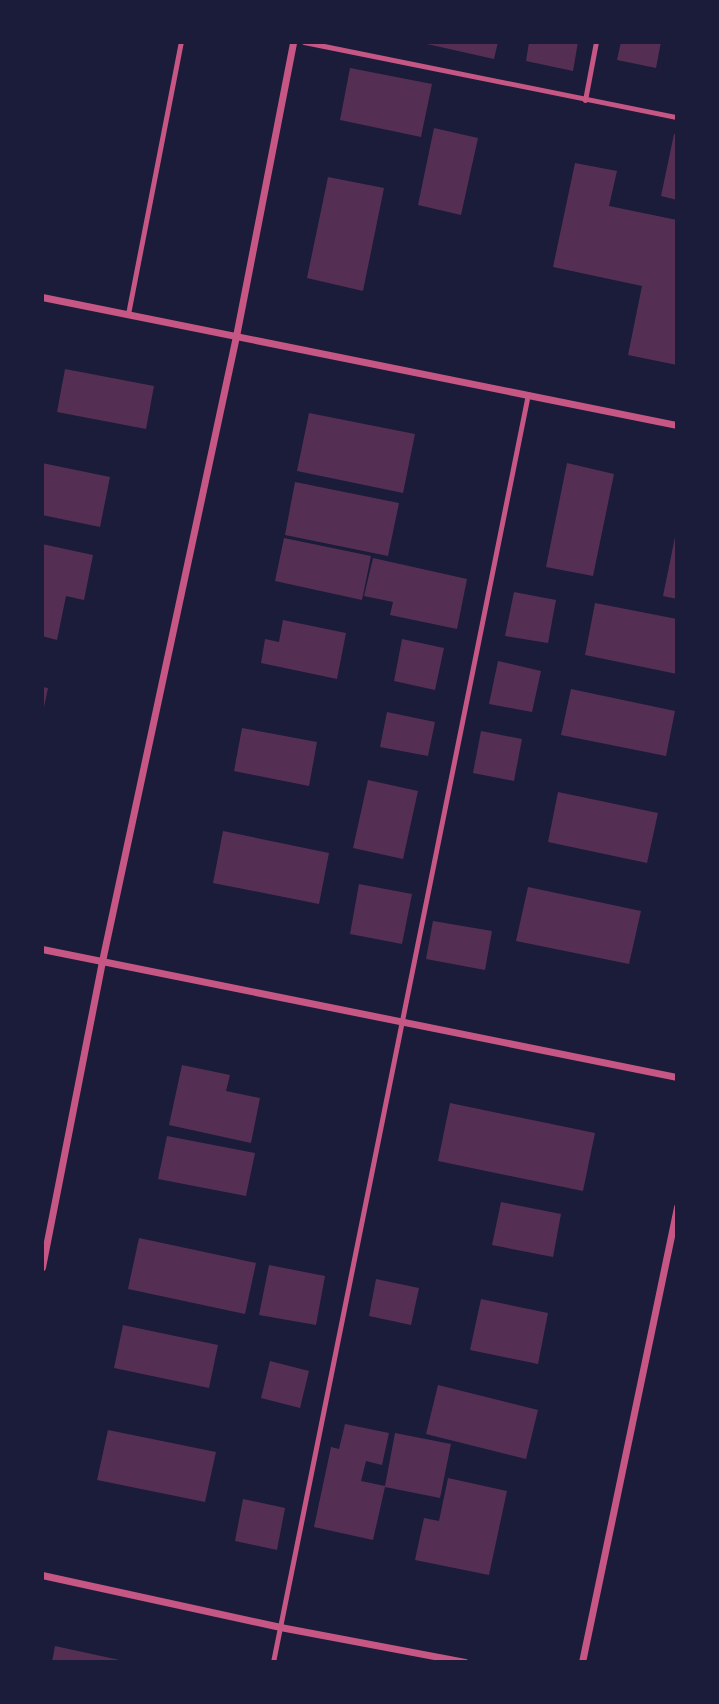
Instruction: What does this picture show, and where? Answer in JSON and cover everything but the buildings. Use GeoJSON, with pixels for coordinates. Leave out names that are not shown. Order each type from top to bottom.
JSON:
{"type":"FeatureCollection","features":[{"type":"Feature","properties":{"kind":"street"},"geometry":{"type":"LineString","coordinates":[[42,1267],[102,961],[236,336],[293,42]]}},
{"type":"Feature","properties":{"kind":"street"},"geometry":{"type":"LineString","coordinates":[[42,297],[677,425]]}},
{"type":"Feature","properties":{"kind":"street"},"geometry":{"type":"LineString","coordinates":[[42,948],[677,1077]]}},
{"type":"Feature","properties":{"kind":"street"},"geometry":{"type":"LineString","coordinates":[[582,1662],[677,1207]]}},
{"type":"Feature","properties":{"kind":"street"},"geometry":{"type":"LineString","coordinates":[[42,1575],[280,1627],[466,1662]]}},
{"type":"Feature","properties":{"kind":"lane"},"geometry":{"type":"LineString","coordinates":[[128,314],[181,42]]}},
{"type":"Feature","properties":{"kind":"lane"},"geometry":{"type":"LineString","coordinates":[[304,42],[677,117]]}},
{"type":"Feature","properties":{"kind":"lane"},"geometry":{"type":"LineString","coordinates":[[584,100],[596,42]]}},
{"type":"Feature","properties":{"kind":"lane"},"geometry":{"type":"LineString","coordinates":[[273,1662],[528,394]]}}]}
